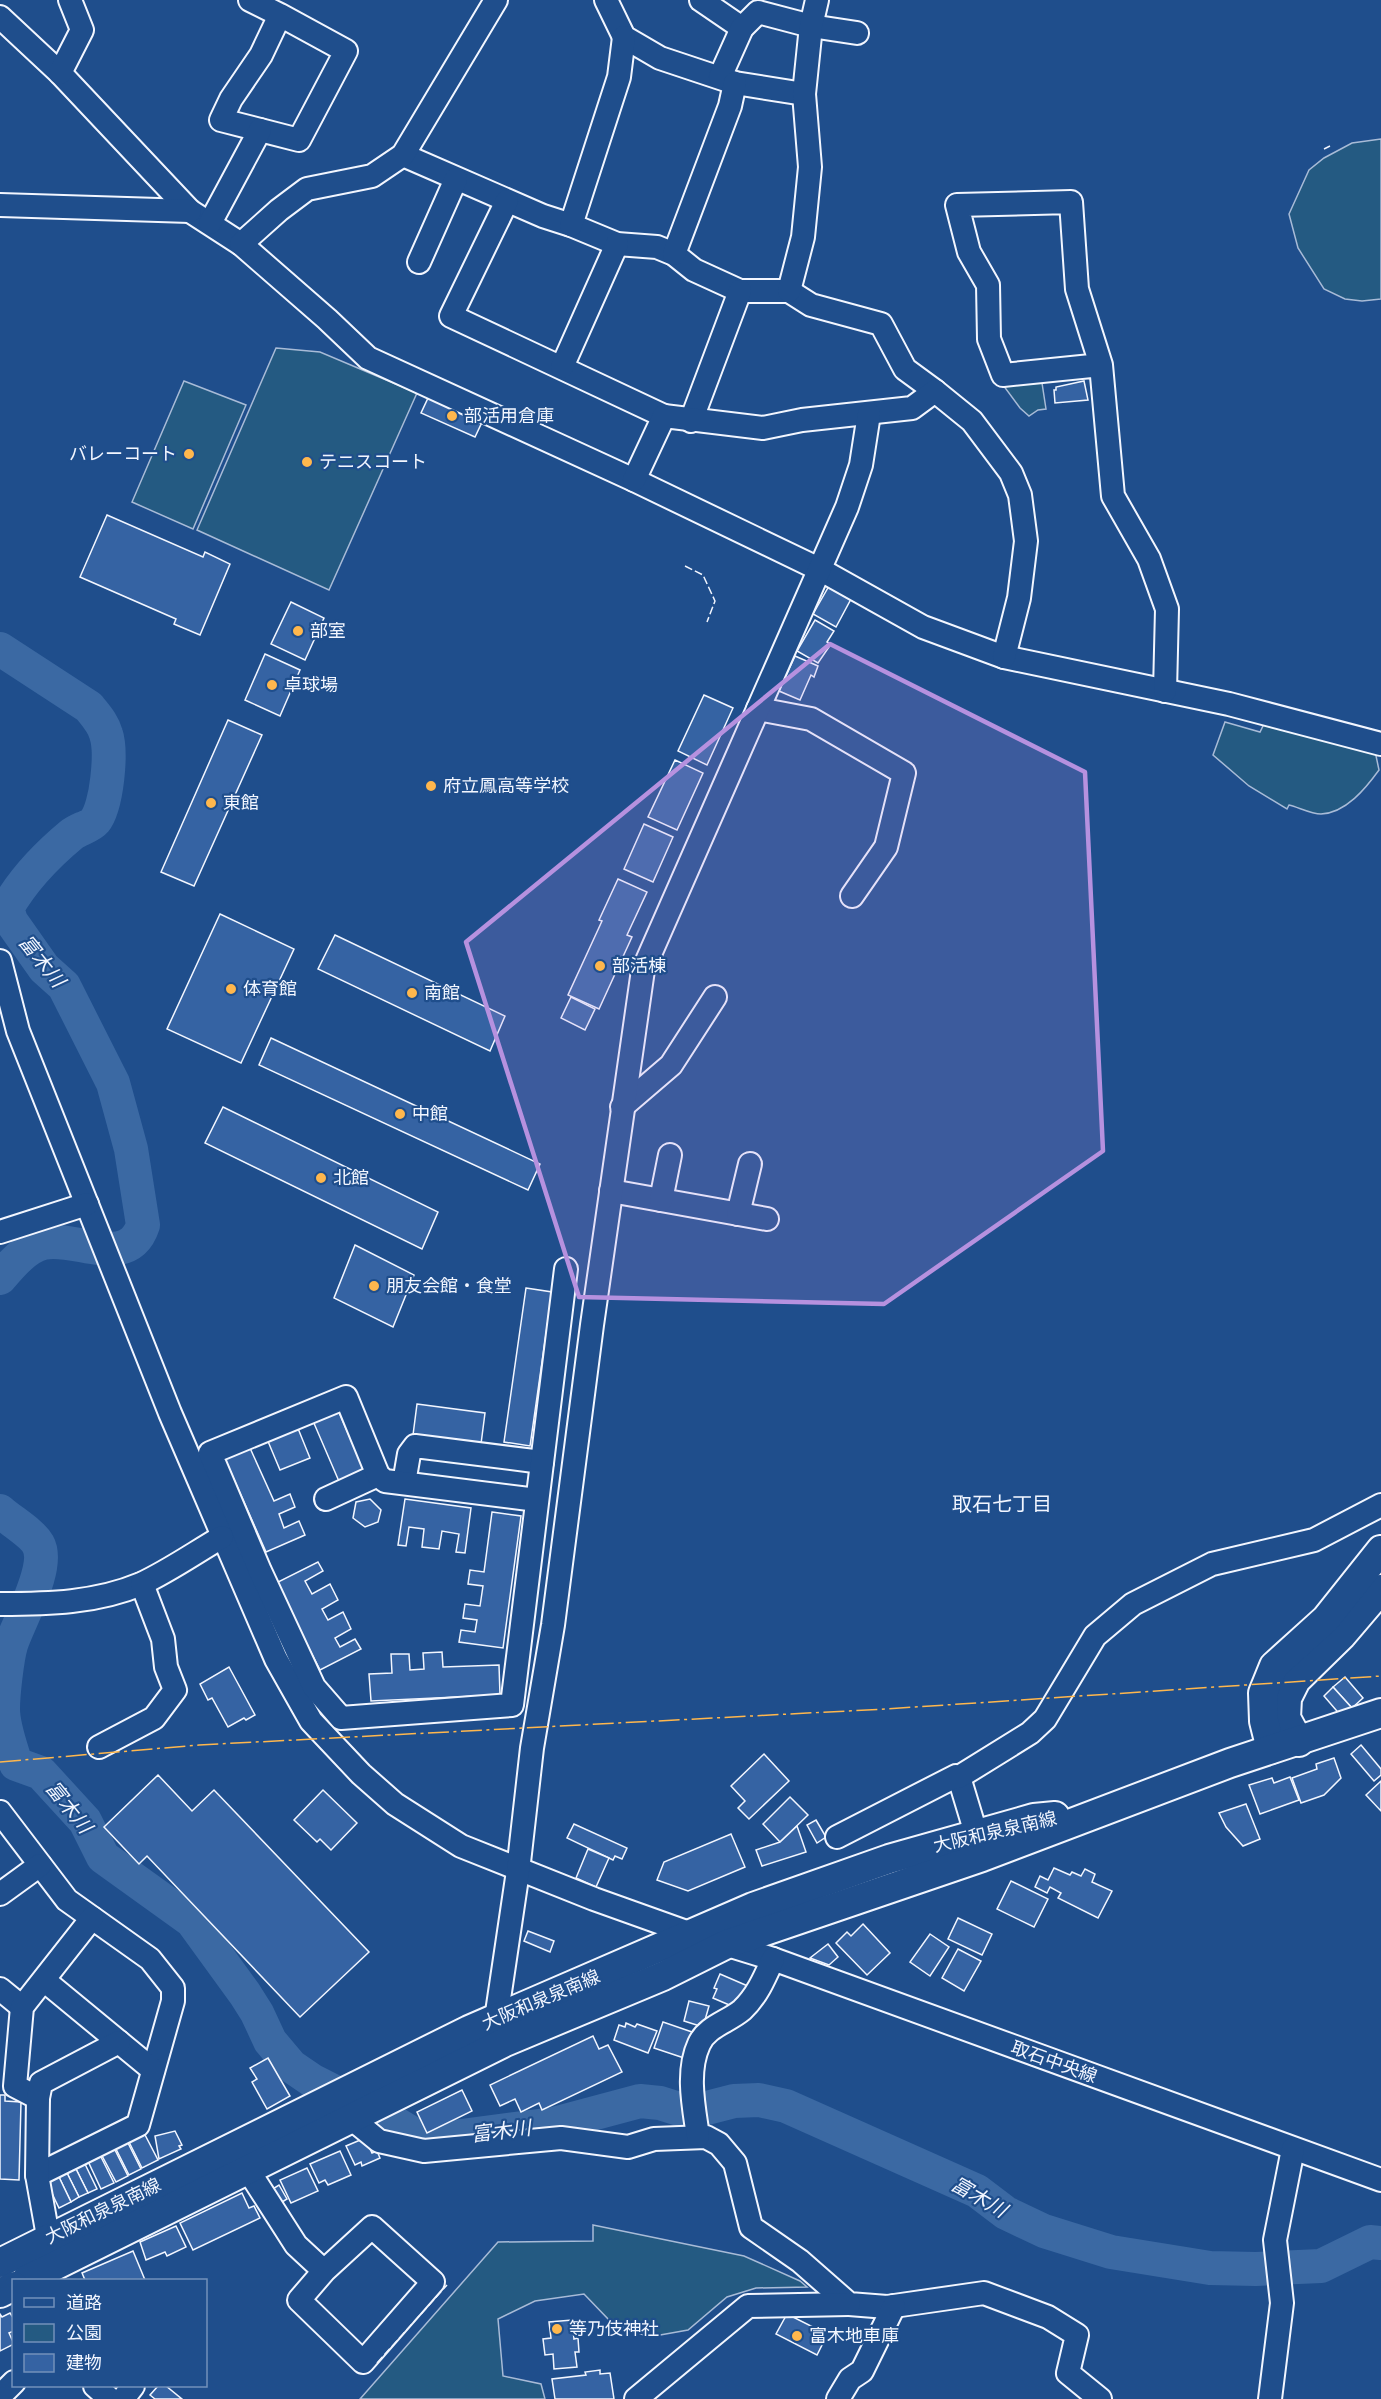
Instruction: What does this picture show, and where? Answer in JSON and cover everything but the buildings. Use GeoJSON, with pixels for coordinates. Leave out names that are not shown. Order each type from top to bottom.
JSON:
{"type":"FeatureCollection","features":[{"type":"Feature","properties":{"kind":"main road"},"geometry":{"type":"LineString","coordinates":[[1271,1749],[1264,1721],[1263,1693],[1275,1666],[1326,1619],[1381,1550]]}},
{"type":"Feature","properties":{"kind":"main road"},"geometry":{"type":"LineString","coordinates":[[1299,1742],[1286,1718],[1287,1698],[1296,1680],[1342,1635],[1381,1588]]}},
{"type":"Feature","properties":{"kind":"main road","name":"大阪和泉泉南線"},"geometry":{"type":"LineString","coordinates":[[14,2279],[49,2238],[360,2085],[501,2031],[663,1976],[727,1944],[979,1845],[1034,1818],[1108,1810],[1271,1749],[1299,1742],[1381,1713]]}},
{"type":"Feature","properties":{"kind":"main road","name":"大阪和泉泉南線"},"geometry":{"type":"LineString","coordinates":[[24,2279],[53,2267],[388,2102],[501,2031],[692,1934],[753,1907],[889,1859],[979,1845]]}},
{"type":"Feature","properties":{"kind":"street"},"geometry":{"type":"LineString","coordinates":[[60,73],[82,30],[70,0]]}},
{"type":"Feature","properties":{"kind":"street"},"geometry":{"type":"LineString","coordinates":[[250,0],[280,15],[346,51],[299,140],[221,120],[231,99],[261,55],[280,15]]}},
{"type":"Feature","properties":{"kind":"street"},"geometry":{"type":"LineString","coordinates":[[241,244],[307,189],[372,176],[403,155],[496,0]]}},
{"type":"Feature","properties":{"kind":"street"},"geometry":{"type":"LineString","coordinates":[[571,225],[619,77],[624,37],[606,0]]}},
{"type":"Feature","properties":{"kind":"street"},"geometry":{"type":"LineString","coordinates":[[701,0],[742,28]]}},
{"type":"Feature","properties":{"kind":"street"},"geometry":{"type":"LineString","coordinates":[[789,291],[803,237],[810,167],[804,94],[811,26],[818,0]]}},
{"type":"Feature","properties":{"kind":"street"},"geometry":{"type":"LineString","coordinates":[[674,254],[730,106],[728,80],[742,28],[758,12],[811,26],[857,33]]}},
{"type":"Feature","properties":{"kind":"street"},"geometry":{"type":"LineString","coordinates":[[0,18],[60,73],[190,211],[241,244],[368,358],[634,480],[821,570],[923,627],[1004,657],[1229,704],[1381,744]]}},
{"type":"Feature","properties":{"kind":"street"},"geometry":{"type":"LineString","coordinates":[[624,37],[660,58],[728,80],[804,94]]}},
{"type":"Feature","properties":{"kind":"street"},"geometry":{"type":"LineString","coordinates":[[210,223],[260,130]]}},
{"type":"Feature","properties":{"kind":"street"},"geometry":{"type":"LineString","coordinates":[[403,155],[507,201],[616,244],[657,247],[674,254],[694,270],[740,291],[789,291],[811,305],[881,324],[905,369],[972,421],[1011,473],[1020,495],[1026,541],[1019,598],[1004,657]]}},
{"type":"Feature","properties":{"kind":"street"},"geometry":{"type":"LineString","coordinates":[[419,262],[456,179]]}},
{"type":"Feature","properties":{"kind":"street"},"geometry":{"type":"LineString","coordinates":[[507,201],[451,316],[664,416],[763,428],[802,420],[912,408],[935,392]]}},
{"type":"Feature","properties":{"kind":"street"},"geometry":{"type":"LineString","coordinates":[[1101,364],[1003,375],[989,339],[988,285],[969,252],[957,204],[1071,202],[1077,289],[1101,364],[1113,496],[1149,559],[1167,609],[1165,691]]}},
{"type":"Feature","properties":{"kind":"street"},"geometry":{"type":"LineString","coordinates":[[0,205],[190,211]]}},
{"type":"Feature","properties":{"kind":"street"},"geometry":{"type":"LineString","coordinates":[[562,367],[616,244]]}},
{"type":"Feature","properties":{"kind":"street"},"geometry":{"type":"LineString","coordinates":[[691,420],[740,291]]}},
{"type":"Feature","properties":{"kind":"street"},"geometry":{"type":"LineString","coordinates":[[501,2031],[532,1748],[553,1625],[622,1107],[643,970],[821,570],[855,486],[869,414]]}},
{"type":"Feature","properties":{"kind":"street"},"geometry":{"type":"LineString","coordinates":[[634,480],[664,416]]}},
{"type":"Feature","properties":{"kind":"street"},"geometry":{"type":"LineString","coordinates":[[758,709],[811,719],[904,773],[886,847],[852,896]]}},
{"type":"Feature","properties":{"kind":"street"},"geometry":{"type":"LineString","coordinates":[[0,960],[9,1033],[200,1457],[260,1571],[314,1688],[341,1718],[512,1705],[538,1710]]}},
{"type":"Feature","properties":{"kind":"street"},"geometry":{"type":"LineString","coordinates":[[622,1107],[671,1065],[716,997]]}},
{"type":"Feature","properties":{"kind":"street"},"geometry":{"type":"LineString","coordinates":[[661,1200],[670,1155]]}},
{"type":"Feature","properties":{"kind":"street"},"geometry":{"type":"LineString","coordinates":[[738,1214],[750,1164]]}},
{"type":"Feature","properties":{"kind":"street"},"geometry":{"type":"LineString","coordinates":[[611,1191],[767,1219]]}},
{"type":"Feature","properties":{"kind":"street"},"geometry":{"type":"LineString","coordinates":[[0,1232],[87,1204]]}},
{"type":"Feature","properties":{"kind":"street"},"geometry":{"type":"LineString","coordinates":[[512,1705],[566,1269]]}},
{"type":"Feature","properties":{"kind":"street"},"geometry":{"type":"LineString","coordinates":[[200,1457],[346,1397],[378,1476],[385,1481],[537,1500]]}},
{"type":"Feature","properties":{"kind":"street"},"geometry":{"type":"LineString","coordinates":[[405,1483],[409,1454],[415,1446],[542,1462]]}},
{"type":"Feature","properties":{"kind":"street","name":"取石中央線"},"geometry":{"type":"LineString","coordinates":[[200,1457],[222,1537],[276,1659],[310,1720],[361,1774],[395,1804],[461,1846],[518,1870],[692,1934],[773,1959],[1381,2181]]}},
{"type":"Feature","properties":{"kind":"street"},"geometry":{"type":"LineString","coordinates":[[326,1499],[378,1476]]}},
{"type":"Feature","properties":{"kind":"street"},"geometry":{"type":"LineString","coordinates":[[837,1837],[956,1776],[959,1777],[1030,1733],[1045,1719],[1095,1636],[1133,1604],[1212,1564],[1314,1540],[1381,1506]]}},
{"type":"Feature","properties":{"kind":"street"},"geometry":{"type":"LineString","coordinates":[[0,1604],[76,1602],[142,1584],[222,1537]]}},
{"type":"Feature","properties":{"kind":"street"},"geometry":{"type":"LineString","coordinates":[[99,1747],[154,1718],[175,1690],[166,1667],[163,1639],[142,1584]]}},
{"type":"Feature","properties":{"kind":"street"},"geometry":{"type":"LineString","coordinates":[[959,1777],[979,1845]]}},
{"type":"Feature","properties":{"kind":"street"},"geometry":{"type":"LineString","coordinates":[[0,1812],[67,1900],[150,1959],[173,1988],[173,2001],[138,2125],[37,2175]]}},
{"type":"Feature","properties":{"kind":"street"},"geometry":{"type":"LineString","coordinates":[[0,1894],[40,1865]]}},
{"type":"Feature","properties":{"kind":"street"},"geometry":{"type":"LineString","coordinates":[[38,2097],[15,2086],[22,2007],[45,1981],[92,1918]]}},
{"type":"Feature","properties":{"kind":"street"},"geometry":{"type":"LineString","coordinates":[[773,1959],[758,1990],[742,2010],[709,2031],[699,2043],[693,2064],[695,2120],[706,2137],[719,2144],[735,2163],[751,2227],[800,2261],[849,2304]]}},
{"type":"Feature","properties":{"kind":"street"},"geometry":{"type":"LineString","coordinates":[[45,1981],[153,2070]]}},
{"type":"Feature","properties":{"kind":"street"},"geometry":{"type":"LineString","coordinates":[[0,1989],[22,2007]]}},
{"type":"Feature","properties":{"kind":"street"},"geometry":{"type":"LineString","coordinates":[[53,2267],[37,2175],[38,2097],[41,2083],[119,2042]]}},
{"type":"Feature","properties":{"kind":"street"},"geometry":{"type":"LineString","coordinates":[[354,2118],[379,2141],[424,2151],[561,2138],[628,2147],[654,2139],[695,2120]]}},
{"type":"Feature","properties":{"kind":"street"},"geometry":{"type":"LineString","coordinates":[[1270,2399],[1282,2303],[1275,2240],[1293,2149]]}},
{"type":"Feature","properties":{"kind":"street"},"geometry":{"type":"LineString","coordinates":[[248,2170],[296,2245],[324,2271]]}},
{"type":"Feature","properties":{"kind":"street"},"geometry":{"type":"LineString","coordinates":[[372,2227],[433,2282],[363,2362],[299,2300],[324,2271],[372,2227]]}},
{"type":"Feature","properties":{"kind":"street"},"geometry":{"type":"LineString","coordinates":[[636,2399],[748,2306],[849,2304],[894,2306],[984,2293],[1048,2317],[1077,2335],[1068,2373],[1101,2399]]}},
{"type":"Feature","properties":{"kind":"street"},"geometry":{"type":"LineString","coordinates":[[838,2399],[850,2379],[862,2371],[894,2306]]}},
{"type":"Feature","properties":{"kind":"street"},"geometry":{"type":"LineString","coordinates":[[0,2396],[19,2387]]}},
{"type":"Feature","properties":{"kind":"street"},"geometry":{"type":"LineString","coordinates":[[97,2387],[110,2399]]}},
{"type":"Feature","properties":{"kind":"highlighted area"},"geometry":{"type":"Polygon","coordinates":[[[830,644],[1085,772],[1103,1151],[884,1304],[579,1297],[466,942],[830,644]]]}},
{"type":"Feature","properties":{"kind":"green space"},"geometry":{"type":"Polygon","coordinates":[[[1381,139],[1381,299],[1362,301],[1345,299],[1324,289],[1298,248],[1289,214],[1309,170],[1324,158],[1352,143],[1381,139]]]}},
{"type":"Feature","properties":{"kind":"green space","name":"テニスコート"},"geometry":{"type":"Polygon","coordinates":[[[276,348],[320,352],[417,393],[329,590],[197,530],[276,348]]]}},
{"type":"Feature","properties":{"kind":"green space","name":"バレーコート"},"geometry":{"type":"Polygon","coordinates":[[[184,381],[246,405],[193,529],[132,502],[184,381]]]}},
{"type":"Feature","properties":{"kind":"green space"},"geometry":{"type":"Polygon","coordinates":[[[1042,383],[1046,409],[1038,410],[1029,416],[1003,385],[1042,383]]]}},
{"type":"Feature","properties":{"kind":"green space"},"geometry":{"type":"Polygon","coordinates":[[[1225,722],[1260,732],[1265,722],[1375,751],[1379,770],[1362,792],[1347,804],[1330,813],[1313,813],[1289,805],[1287,809],[1249,786],[1213,755],[1225,722]]]}},
{"type":"Feature","properties":{"kind":"green space","name":"等乃伎神社"},"geometry":{"type":"Polygon","coordinates":[[[593,2225],[744,2256],[800,2281],[807,2287],[756,2288],[727,2297],[688,2330],[649,2337],[612,2323],[584,2294],[535,2301],[498,2319],[503,2376],[541,2384],[545,2399],[360,2399],[498,2242],[593,2241],[593,2225]]]}},
{"type":"Feature","properties":{"kind":"waterway","name":"富木川"},"geometry":{"type":"LineString","coordinates":[[0,649],[89,707],[101,723],[108,742],[105,792],[103,804],[95,821],[71,835],[44,860],[20,888],[7,908],[11,921],[44,968],[64,986],[113,1083],[131,1149],[143,1225],[136,1239],[126,1246],[113,1249],[56,1242],[37,1245],[19,1257],[0,1278]]}},
{"type":"Feature","properties":{"kind":"waterway","name":"富木川"},"geometry":{"type":"LineString","coordinates":[[0,1511],[35,1540],[41,1554],[37,1580],[11,1645],[8,1659],[3,1716],[16,1764],[41,1773],[85,1821],[103,1857],[192,1921],[245,1994],[270,2041],[291,2066],[313,2081],[390,2120],[418,2137],[446,2138],[554,2124],[640,2101],[660,2103],[679,2109],[699,2110],[734,2101],[759,2100],[786,2106],[977,2191],[1006,2213],[1044,2231],[1111,2252],[1210,2268],[1256,2269],[1321,2266],[1370,2242],[1381,2243]]}},
{"type":"Feature","properties":{"kind":"fence"},"geometry":{"type":"LineString","coordinates":[[1324,149],[1330,146]]}},
{"type":"Feature","properties":{"kind":"fence"},"geometry":{"type":"LineString","coordinates":[[685,566],[703,575],[715,601],[707,622]]}},
{"type":"Feature","properties":{"kind":"fence"},"geometry":{"type":"LineString","coordinates":[[377,2363],[447,2285]]}},
{"type":"Feature","properties":{"kind":"power"},"geometry":{"type":"LineString","coordinates":[[0,1762],[199,1745],[885,1709],[1381,1676]]}},
{"type":"Feature","properties":{"kind":"place","name":"部活用倉庫"},"geometry":{"type":"Point","coordinates":[452,416]}},
{"type":"Feature","properties":{"kind":"place","name":"バレーコート"},"geometry":{"type":"Point","coordinates":[189,454]}},
{"type":"Feature","properties":{"kind":"place","name":"テニスコート"},"geometry":{"type":"Point","coordinates":[307,462]}},
{"type":"Feature","properties":{"kind":"place","name":"部室"},"geometry":{"type":"Point","coordinates":[298,631]}},
{"type":"Feature","properties":{"kind":"place","name":"卓球場"},"geometry":{"type":"Point","coordinates":[272,685]}},
{"type":"Feature","properties":{"kind":"place","name":"府立鳳高等学校"},"geometry":{"type":"Point","coordinates":[431,786]}},
{"type":"Feature","properties":{"kind":"place","name":"東館"},"geometry":{"type":"Point","coordinates":[211,803]}},
{"type":"Feature","properties":{"kind":"place","name":"部活棟"},"geometry":{"type":"Point","coordinates":[600,966]}},
{"type":"Feature","properties":{"kind":"place","name":"体育館"},"geometry":{"type":"Point","coordinates":[231,989]}},
{"type":"Feature","properties":{"kind":"place","name":"南館"},"geometry":{"type":"Point","coordinates":[412,993]}},
{"type":"Feature","properties":{"kind":"place","name":"中館"},"geometry":{"type":"Point","coordinates":[400,1114]}},
{"type":"Feature","properties":{"kind":"place","name":"北館"},"geometry":{"type":"Point","coordinates":[321,1178]}},
{"type":"Feature","properties":{"kind":"place","name":"朋友会館・食堂"},"geometry":{"type":"Point","coordinates":[374,1286]}},
{"type":"Feature","properties":{"kind":"place","name":"等乃伎神社"},"geometry":{"type":"Point","coordinates":[557,2329]}},
{"type":"Feature","properties":{"kind":"place","name":"富木地車庫"},"geometry":{"type":"Point","coordinates":[797,2336]}},
{"type":"Feature","properties":{"kind":"district","name":"取石七丁目"},"geometry":{"type":"Point","coordinates":[1002,1504]}}]}
